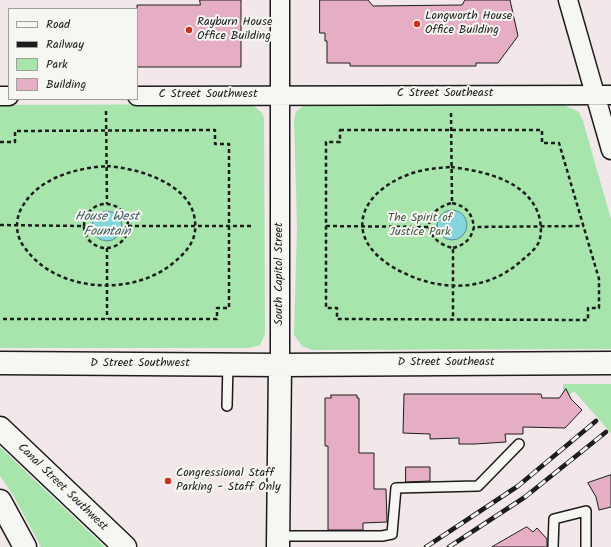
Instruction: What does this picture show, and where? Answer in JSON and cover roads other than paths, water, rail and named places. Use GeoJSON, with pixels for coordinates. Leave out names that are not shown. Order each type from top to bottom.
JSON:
{"type":"FeatureCollection","features":[{"type":"Feature","properties":{"kind":"street","name":"South Capitol Street"},"geometry":{"type":"LineString","coordinates":[[278,541],[280,365],[280,0]]}},
{"type":"Feature","properties":{"kind":"street"},"geometry":{"type":"LineString","coordinates":[[568,0],[603,95],[611,150]]}},
{"type":"Feature","properties":{"kind":"street","name":"C Street Southeast"},"geometry":{"type":"LineString","coordinates":[[280,95],[603,95]]}},
{"type":"Feature","properties":{"kind":"street","name":"C Street Southwest"},"geometry":{"type":"LineString","coordinates":[[138,96],[280,95]]}},
{"type":"Feature","properties":{"kind":"street","name":"D Street Southwest"},"geometry":{"type":"LineString","coordinates":[[0,363],[280,365]]}},
{"type":"Feature","properties":{"kind":"street","name":"D Street Southeast"},"geometry":{"type":"LineString","coordinates":[[280,365],[611,363]]}},
{"type":"Feature","properties":{"kind":"street","name":"Canal Street Southwest"},"geometry":{"type":"LineString","coordinates":[[0,428],[125,547]]}},
{"type":"Feature","properties":{"kind":"street"},"geometry":{"type":"LineString","coordinates":[[0,500],[25,547]]}},
{"type":"Feature","properties":{"kind":"lane"},"geometry":{"type":"LineString","coordinates":[[227,406],[228,364]]}},
{"type":"Feature","properties":{"kind":"lane"},"geometry":{"type":"LineString","coordinates":[[278,541],[382,536],[392,534],[396,488],[478,486],[520,444]]}},
{"type":"Feature","properties":{"kind":"lane"},"geometry":{"type":"LineString","coordinates":[[553,547],[554,518],[586,511],[586,547]]}},
{"type":"Feature","properties":{"kind":"water"},"geometry":{"type":"Polygon","coordinates":[[[452,210],[458,211],[466,219],[466,231],[458,239],[452,240],[446,239],[438,231],[437,225],[438,219],[446,211],[452,210]]]}},
{"type":"Feature","properties":{"kind":"water","name":"House West Fountain"},"geometry":{"type":"Polygon","coordinates":[[[107,211],[118,215],[122,226],[118,237],[107,241],[96,237],[92,226],[96,215],[107,211]]]}},
{"type":"Feature","properties":{"kind":"railway"},"geometry":{"type":"LineString","coordinates":[[426,547],[518,486],[596,421]]}},
{"type":"Feature","properties":{"kind":"railway"},"geometry":{"type":"LineString","coordinates":[[449,547],[525,497],[606,432]]}},
{"type":"Feature","properties":{"kind":"place","name":"Longworth House Office Building"},"geometry":{"type":"Point","coordinates":[417,24]}},
{"type":"Feature","properties":{"kind":"place","name":"Rayburn House Office Building"},"geometry":{"type":"Point","coordinates":[189,30]}},
{"type":"Feature","properties":{"kind":"place","name":"Congressional Staff Parking - Staff Only"},"geometry":{"type":"Point","coordinates":[168,481]}},
{"type":"Feature","properties":{"kind":"park label","name":"The Spirit of Justice Park"},"geometry":{"type":"Point","coordinates":[420,226]}}]}
